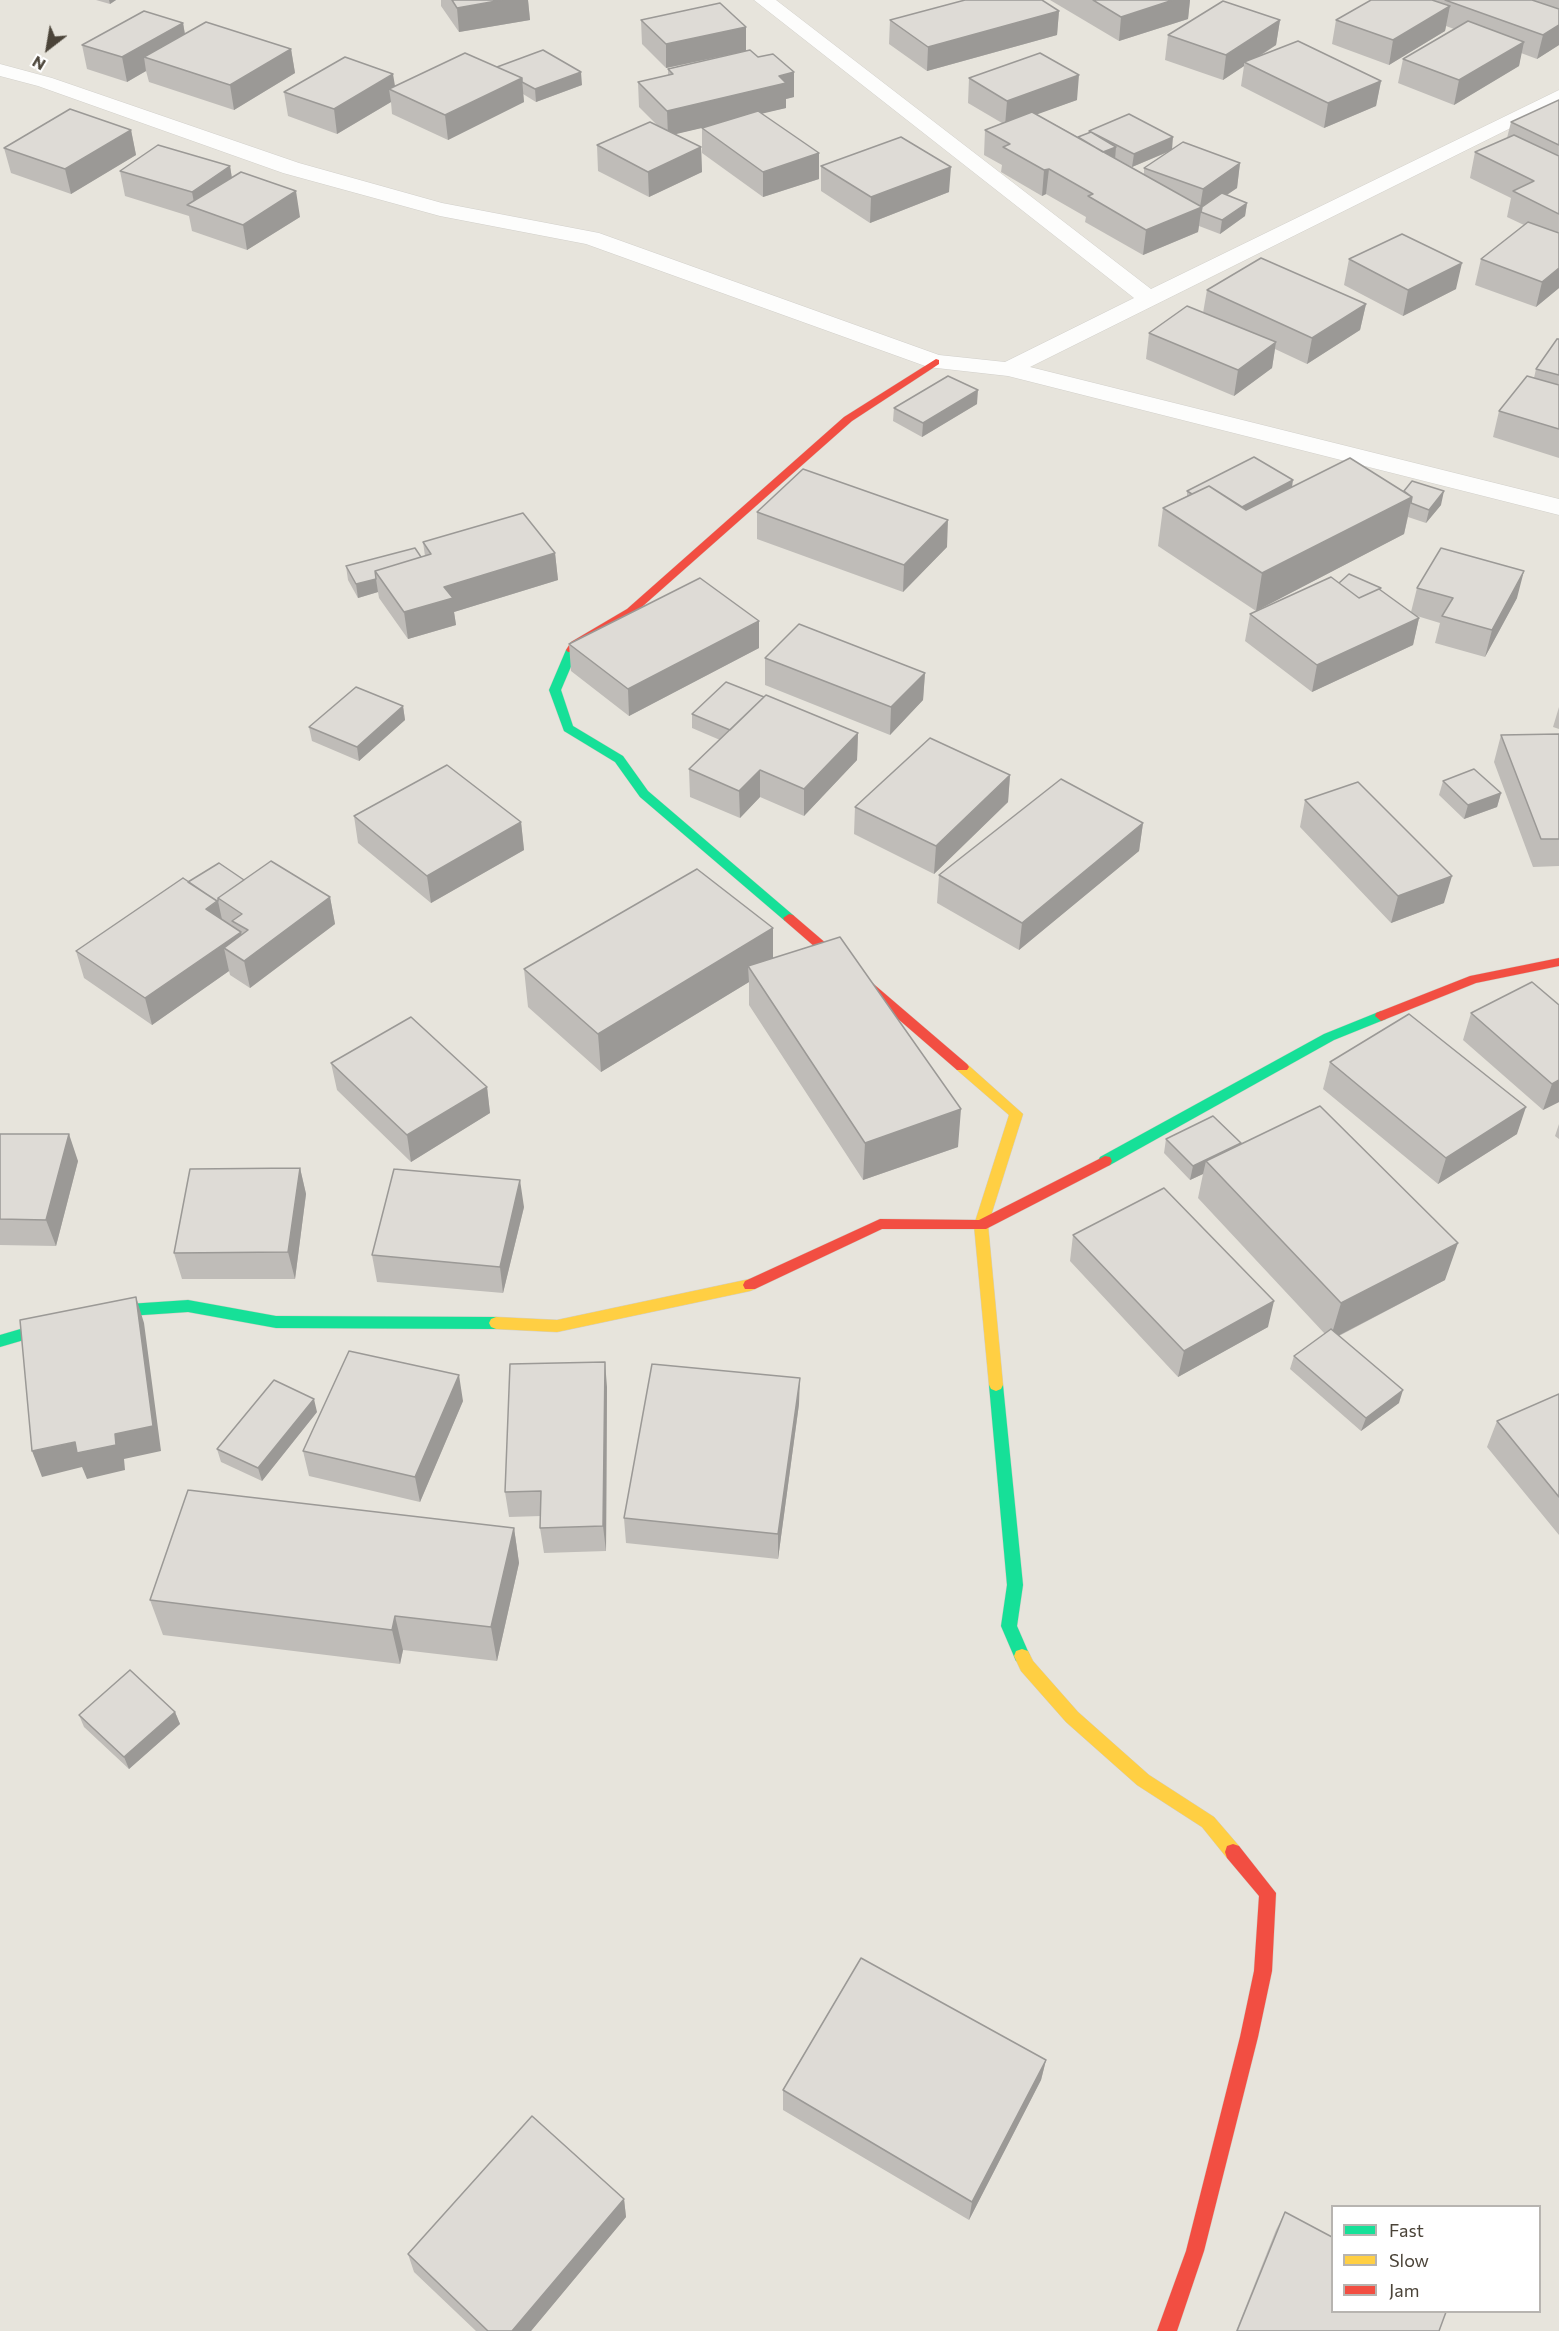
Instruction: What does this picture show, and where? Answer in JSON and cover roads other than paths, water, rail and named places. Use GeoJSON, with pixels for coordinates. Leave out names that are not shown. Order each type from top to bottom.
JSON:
{"type":"FeatureCollection","features":[{"type":"Feature","properties":{"kind":"street"},"geometry":{"type":"LineString","coordinates":[[764,0],[1150,299]]}},
{"type":"Feature","properties":{"kind":"street"},"geometry":{"type":"LineString","coordinates":[[0,70],[45,82],[291,168],[440,209],[591,238],[936,362],[1008,369],[1559,507]]}},
{"type":"Feature","properties":{"kind":"street"},"geometry":{"type":"LineString","coordinates":[[1008,369],[1559,96]]}},
{"type":"Feature","properties":{"kind":"street"},"geometry":{"type":"LineString","coordinates":[[936,362],[848,419],[699,548],[631,611],[575,644],[555,690],[568,729],[619,759],[644,794],[1016,1114],[981,1225],[1015,1585],[1009,1626],[1027,1666],[1072,1718],[1143,1780],[1208,1822],[1268,1893],[1263,1971],[1249,2037],[1195,2251],[1167,2331]]}},
{"type":"Feature","properties":{"kind":"street"},"geometry":{"type":"LineString","coordinates":[[0,1341],[99,1312],[188,1306],[276,1322],[465,1322],[557,1326],[756,1284],[880,1224],[981,1225],[1147,1140],[1329,1037],[1474,979],[1559,962]]}}]}
